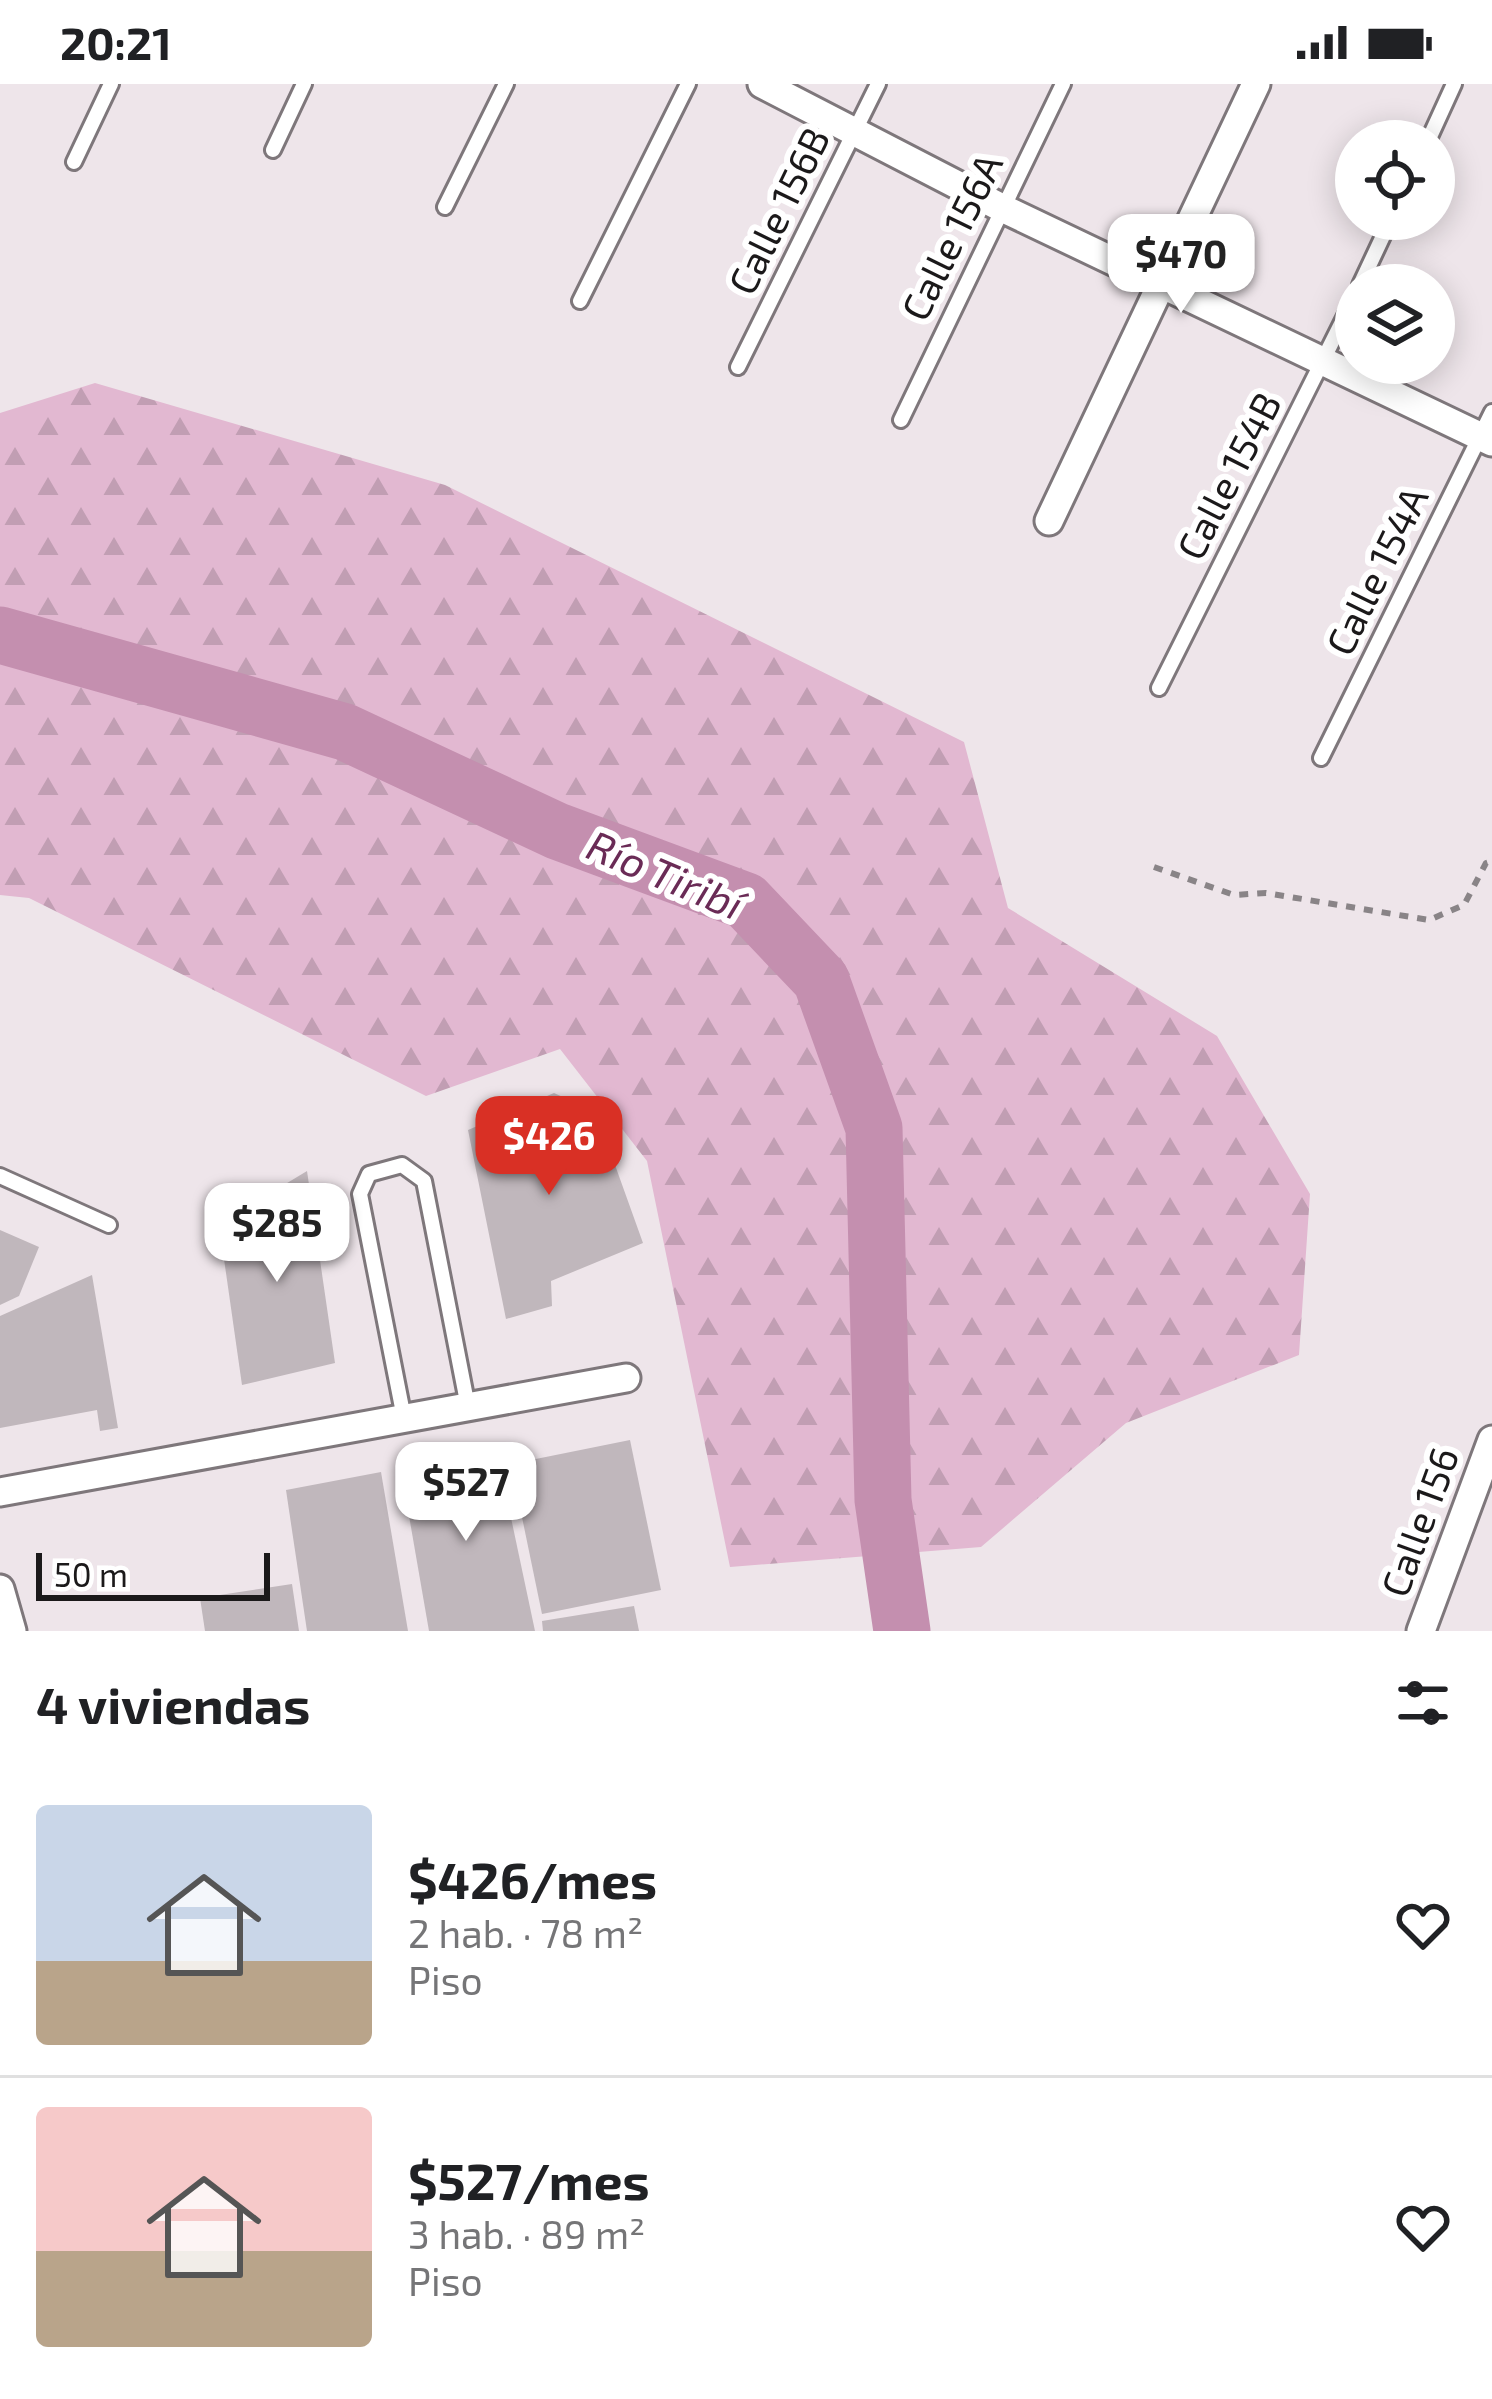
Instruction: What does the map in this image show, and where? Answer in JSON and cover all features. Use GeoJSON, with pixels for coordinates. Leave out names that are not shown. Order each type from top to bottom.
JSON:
{"type":"FeatureCollection","features":[{"type":"Feature","properties":{"kind":"street"},"geometry":{"type":"LineString","coordinates":[[762,84],[1160,285],[1324,362],[1488,430]]}},
{"type":"Feature","properties":{"kind":"street"},"geometry":{"type":"LineString","coordinates":[[1048,520],[1256,84]]}},
{"type":"Feature","properties":{"kind":"street"},"geometry":{"type":"LineString","coordinates":[[0,1492],[626,1378]]}},
{"type":"Feature","properties":{"kind":"street","name":"Calle 156"},"geometry":{"type":"LineString","coordinates":[[1421,1631],[1492,1440]]}},
{"type":"Feature","properties":{"kind":"street"},"geometry":{"type":"LineString","coordinates":[[0,1589],[12,1631]]}},
{"type":"Feature","properties":{"kind":"lane"},"geometry":{"type":"LineString","coordinates":[[74,162],[110,84]]}},
{"type":"Feature","properties":{"kind":"lane"},"geometry":{"type":"LineString","coordinates":[[272,150],[304,84]]}},
{"type":"Feature","properties":{"kind":"lane"},"geometry":{"type":"LineString","coordinates":[[445,207],[506,84]]}},
{"type":"Feature","properties":{"kind":"lane"},"geometry":{"type":"LineString","coordinates":[[580,302],[688,84]]}},
{"type":"Feature","properties":{"kind":"lane","name":"Calle 156B"},"geometry":{"type":"LineString","coordinates":[[738,367],[878,84]]}},
{"type":"Feature","properties":{"kind":"lane","name":"Calle 156A"},"geometry":{"type":"LineString","coordinates":[[902,420],[1063,84]]}},
{"type":"Feature","properties":{"kind":"lane"},"geometry":{"type":"LineString","coordinates":[[1437,120],[1454,84]]}},
{"type":"Feature","properties":{"kind":"lane","name":"Calle 154B"},"geometry":{"type":"LineString","coordinates":[[1159,688],[1335,339]]}},
{"type":"Feature","properties":{"kind":"lane","name":"Calle 154A"},"geometry":{"type":"LineString","coordinates":[[1321,758],[1488,430]]}},
{"type":"Feature","properties":{"kind":"lane"},"geometry":{"type":"LineString","coordinates":[[404,1419],[360,1194],[369,1174],[402,1166],[424,1181],[468,1407]]}},
{"type":"Feature","properties":{"kind":"lane"},"geometry":{"type":"LineString","coordinates":[[0,1176],[109,1225]]}},
{"type":"Feature","properties":{"kind":"path"},"geometry":{"type":"LineString","coordinates":[[1154,866],[1234,895],[1266,893],[1429,920],[1464,905],[1486,863],[1492,861]]}},
{"type":"Feature","properties":{"kind":"green space"},"geometry":{"type":"Polygon","coordinates":[[[95,383],[445,485],[964,742],[1008,908],[1217,1036],[1310,1194],[1299,1355],[1126,1423],[981,1547],[730,1567],[647,1161],[560,1049],[426,1096],[29,898],[0,895],[0,413],[95,383]]]}},
{"type":"Feature","properties":{"kind":"building"},"geometry":{"type":"Polygon","coordinates":[[[554,1093],[596,1112],[643,1243],[551,1281],[552,1306],[506,1319],[468,1130],[554,1093]]]}},
{"type":"Feature","properties":{"kind":"building"},"geometry":{"type":"Polygon","coordinates":[[[307,1171],[335,1363],[242,1385],[219,1224],[307,1171]]]}},
{"type":"Feature","properties":{"kind":"building"},"geometry":{"type":"Polygon","coordinates":[[[0,1230],[39,1247],[19,1296],[0,1305],[0,1230]]]}},
{"type":"Feature","properties":{"kind":"building"},"geometry":{"type":"Polygon","coordinates":[[[92,1275],[118,1428],[100,1431],[97,1410],[0,1428],[0,1316],[92,1275]]]}},
{"type":"Feature","properties":{"kind":"building"},"geometry":{"type":"Polygon","coordinates":[[[630,1440],[661,1590],[542,1614],[511,1464],[630,1440]]]}},
{"type":"Feature","properties":{"kind":"building"},"geometry":{"type":"Polygon","coordinates":[[[496,1447],[535,1631],[429,1631],[400,1464],[496,1447]]]}},
{"type":"Feature","properties":{"kind":"building"},"geometry":{"type":"Polygon","coordinates":[[[381,1472],[408,1631],[307,1631],[286,1490],[381,1472]]]}},
{"type":"Feature","properties":{"kind":"building"},"geometry":{"type":"Polygon","coordinates":[[[292,1584],[299,1631],[205,1631],[200,1598],[292,1584]]]}},
{"type":"Feature","properties":{"kind":"building"},"geometry":{"type":"Polygon","coordinates":[[[634,1606],[639,1631],[543,1631],[542,1621],[634,1606]]]}},
{"type":"Feature","properties":{"kind":"waterway","name":"Río Tiribí"},"geometry":{"type":"LineString","coordinates":[[0,635],[345,732],[557,831],[746,901],[821,980],[874,1128],[883,1500],[902,1631]]}}]}
